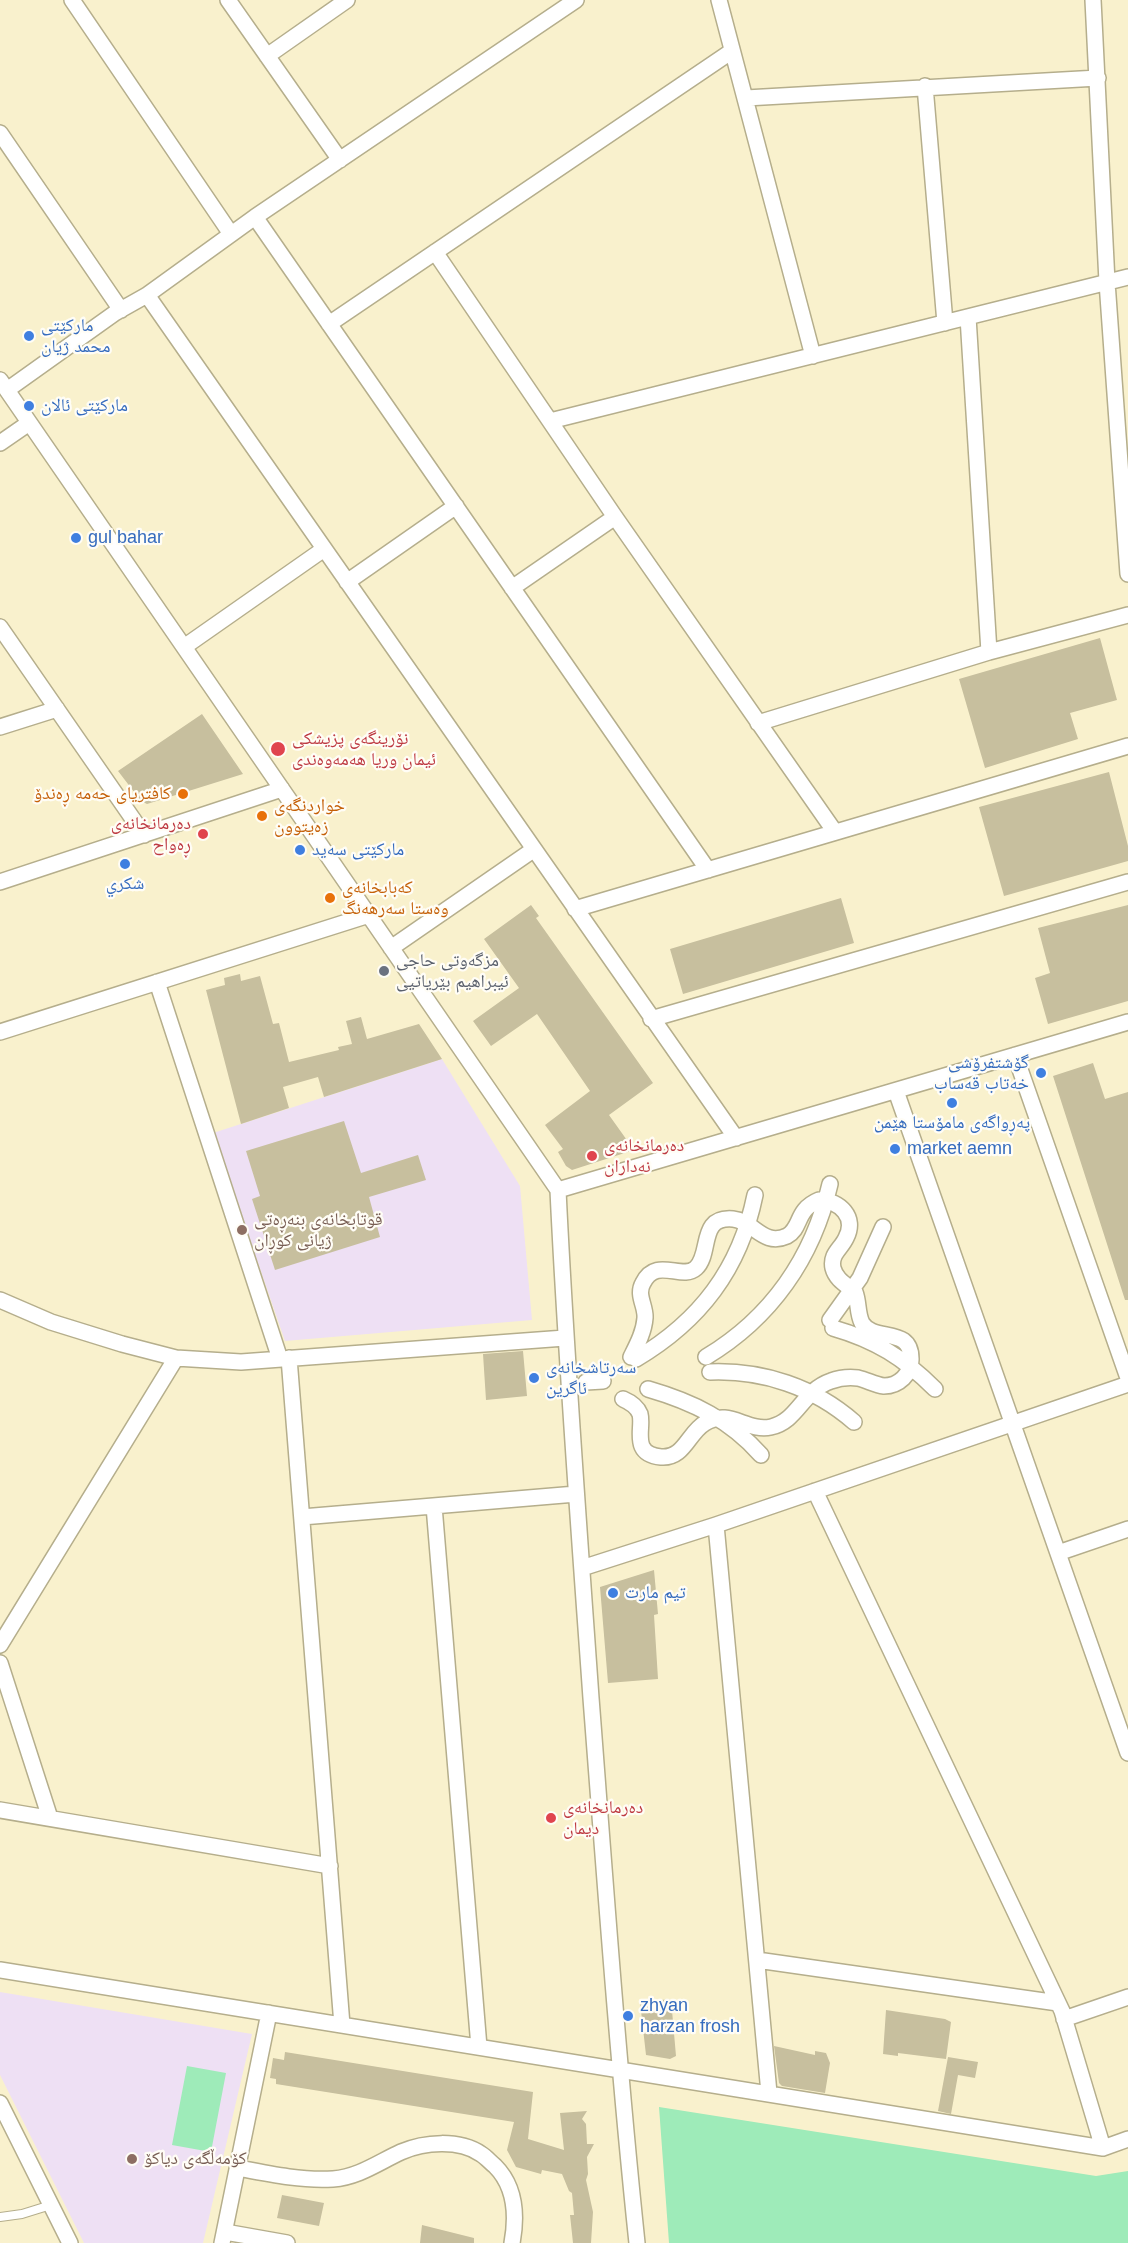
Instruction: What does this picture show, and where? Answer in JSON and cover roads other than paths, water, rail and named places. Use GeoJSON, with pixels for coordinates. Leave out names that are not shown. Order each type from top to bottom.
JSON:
{"type":"FeatureCollection","features":[{"type":"Feature","properties":{"kind":"street"},"geometry":{"type":"LineString","coordinates":[[72,0],[231,234]]}},
{"type":"Feature","properties":{"kind":"street"},"geometry":{"type":"LineString","coordinates":[[228,0],[340,160]]}},
{"type":"Feature","properties":{"kind":"street"},"geometry":{"type":"LineString","coordinates":[[267,56],[347,0]]}},
{"type":"Feature","properties":{"kind":"street"},"geometry":{"type":"LineString","coordinates":[[576,0],[255,217],[147,295],[3,385],[558,1190],[565,1338],[619,2069],[637,2243]]}},
{"type":"Feature","properties":{"kind":"street"},"geometry":{"type":"LineString","coordinates":[[719,0],[813,356]]}},
{"type":"Feature","properties":{"kind":"street"},"geometry":{"type":"LineString","coordinates":[[1093,0],[1107,282],[1128,574]]}},
{"type":"Feature","properties":{"kind":"street"},"geometry":{"type":"LineString","coordinates":[[329,324],[732,51]]}},
{"type":"Feature","properties":{"kind":"street"},"geometry":{"type":"LineString","coordinates":[[746,98],[925,86],[1098,78]]}},
{"type":"Feature","properties":{"kind":"street"},"geometry":{"type":"LineString","coordinates":[[925,86],[945,323]]}},
{"type":"Feature","properties":{"kind":"street"},"geometry":{"type":"LineString","coordinates":[[0,132],[121,310]]}},
{"type":"Feature","properties":{"kind":"street"},"geometry":{"type":"LineString","coordinates":[[255,217],[708,870]]}},
{"type":"Feature","properties":{"kind":"street"},"geometry":{"type":"LineString","coordinates":[[435,252],[615,517],[834,832]]}},
{"type":"Feature","properties":{"kind":"street"},"geometry":{"type":"LineString","coordinates":[[550,421],[1128,277]]}},
{"type":"Feature","properties":{"kind":"street"},"geometry":{"type":"LineString","coordinates":[[147,295],[736,1138]]}},
{"type":"Feature","properties":{"kind":"street"},"geometry":{"type":"LineString","coordinates":[[968,317],[989,652]]}},
{"type":"Feature","properties":{"kind":"street"},"geometry":{"type":"LineString","coordinates":[[0,443],[29,423]]}},
{"type":"Feature","properties":{"kind":"street"},"geometry":{"type":"LineString","coordinates":[[347,582],[456,506]]}},
{"type":"Feature","properties":{"kind":"street"},"geometry":{"type":"LineString","coordinates":[[512,588],[615,517]]}},
{"type":"Feature","properties":{"kind":"street"},"geometry":{"type":"LineString","coordinates":[[184,647],[324,549]]}},
{"type":"Feature","properties":{"kind":"street"},"geometry":{"type":"LineString","coordinates":[[758,723],[989,652],[1128,615]]}},
{"type":"Feature","properties":{"kind":"street"},"geometry":{"type":"LineString","coordinates":[[0,627],[144,835]]}},
{"type":"Feature","properties":{"kind":"street"},"geometry":{"type":"LineString","coordinates":[[0,727],[57,709]]}},
{"type":"Feature","properties":{"kind":"street"},"geometry":{"type":"LineString","coordinates":[[575,909],[1128,746]]}},
{"type":"Feature","properties":{"kind":"street"},"geometry":{"type":"LineString","coordinates":[[0,882],[282,789]]}},
{"type":"Feature","properties":{"kind":"street"},"geometry":{"type":"LineString","coordinates":[[391,948],[533,850]]}},
{"type":"Feature","properties":{"kind":"street"},"geometry":{"type":"LineString","coordinates":[[651,1019],[1128,882]]}},
{"type":"Feature","properties":{"kind":"street"},"geometry":{"type":"LineString","coordinates":[[0,1032],[369,915]]}},
{"type":"Feature","properties":{"kind":"street"},"geometry":{"type":"LineString","coordinates":[[157,982],[284,1358],[302,1517],[342,2025]]}},
{"type":"Feature","properties":{"kind":"street"},"geometry":{"type":"LineString","coordinates":[[558,1190],[1128,1022]]}},
{"type":"Feature","properties":{"kind":"street"},"geometry":{"type":"LineString","coordinates":[[1015,1056],[1128,1378]]}},
{"type":"Feature","properties":{"kind":"street"},"geometry":{"type":"LineString","coordinates":[[896,1091],[1128,1753]]}},
{"type":"Feature","properties":{"kind":"street"},"geometry":{"type":"LineString","coordinates":[[706,1357],[741,1333],[761,1316],[778,1296],[812,1241],[830,1184]]}},
{"type":"Feature","properties":{"kind":"street"},"geometry":{"type":"LineString","coordinates":[[623,1399],[631,1403],[640,1414],[639,1440],[643,1446],[652,1455],[669,1457],[681,1451],[699,1427],[708,1421],[732,1418],[750,1426],[768,1427],[780,1424],[791,1416],[810,1392],[832,1380],[859,1378],[885,1386],[893,1384],[906,1375],[910,1365],[909,1348],[897,1336],[873,1332],[861,1321],[857,1295],[839,1279],[833,1266],[833,1257],[846,1238],[849,1228],[848,1218],[846,1211],[837,1203],[826,1200],[810,1204],[800,1216],[793,1230],[780,1238],[762,1236],[747,1224],[724,1219],[715,1224],[706,1235],[704,1255],[697,1267],[686,1272],[661,1269],[646,1278],[640,1293],[645,1311],[644,1326],[634,1358],[666,1340],[701,1306],[732,1263],[747,1224],[755,1195]]}},
{"type":"Feature","properties":{"kind":"street"},"geometry":{"type":"LineString","coordinates":[[883,1227],[867,1265],[831,1324],[874,1343],[910,1365],[936,1389]]}},
{"type":"Feature","properties":{"kind":"street"},"geometry":{"type":"LineString","coordinates":[[0,1300],[51,1322],[176,1358],[241,1362],[565,1338]]}},
{"type":"Feature","properties":{"kind":"street"},"geometry":{"type":"LineString","coordinates":[[0,1645],[176,1358]]}},
{"type":"Feature","properties":{"kind":"street"},"geometry":{"type":"LineString","coordinates":[[710,1372],[738,1372],[770,1377],[810,1392],[831,1403],[854,1422]]}},
{"type":"Feature","properties":{"kind":"street"},"geometry":{"type":"LineString","coordinates":[[586,1382],[603,1380]]}},
{"type":"Feature","properties":{"kind":"street"},"geometry":{"type":"LineString","coordinates":[[582,1568],[716,1525],[1128,1384]]}},
{"type":"Feature","properties":{"kind":"street"},"geometry":{"type":"LineString","coordinates":[[648,1389],[679,1397],[719,1418],[749,1442],[761,1455]]}},
{"type":"Feature","properties":{"kind":"street"},"geometry":{"type":"LineString","coordinates":[[815,1491],[1058,2003],[1103,2148]]}},
{"type":"Feature","properties":{"kind":"street"},"geometry":{"type":"LineString","coordinates":[[302,1517],[576,1494]]}},
{"type":"Feature","properties":{"kind":"street"},"geometry":{"type":"LineString","coordinates":[[434,1506],[479,2047]]}},
{"type":"Feature","properties":{"kind":"street"},"geometry":{"type":"LineString","coordinates":[[716,1525],[769,2093]]}},
{"type":"Feature","properties":{"kind":"street"},"geometry":{"type":"LineString","coordinates":[[1058,1553],[1128,1529]]}},
{"type":"Feature","properties":{"kind":"street"},"geometry":{"type":"LineString","coordinates":[[0,1663],[50,1818]]}},
{"type":"Feature","properties":{"kind":"street"},"geometry":{"type":"LineString","coordinates":[[0,1810],[330,1866]]}},
{"type":"Feature","properties":{"kind":"street"},"geometry":{"type":"LineString","coordinates":[[757,1959],[1058,2003]]}},
{"type":"Feature","properties":{"kind":"street"},"geometry":{"type":"LineString","coordinates":[[0,1970],[1103,2148],[1128,2139]]}},
{"type":"Feature","properties":{"kind":"street"},"geometry":{"type":"LineString","coordinates":[[1064,2019],[1128,1997]]}},
{"type":"Feature","properties":{"kind":"street"},"geometry":{"type":"LineString","coordinates":[[269,2013],[224,2238],[288,2243]]}},
{"type":"Feature","properties":{"kind":"street"},"geometry":{"type":"LineString","coordinates":[[0,2103],[69,2243]]}},
{"type":"Feature","properties":{"kind":"street"},"geometry":{"type":"LineString","coordinates":[[238,2168],[305,2179],[335,2179],[362,2172],[403,2151],[424,2145],[454,2144],[480,2153],[500,2171],[513,2195],[516,2221],[512,2243]]}},
{"type":"Feature","properties":{"kind":"lane"},"geometry":{"type":"LineString","coordinates":[[0,2217],[22,2214],[51,2205]]}},
{"type":"Feature","properties":{"kind":"place","name":"مارکێتی محمد ژیان"},"geometry":{"type":"Point","coordinates":[29,336]}},
{"type":"Feature","properties":{"kind":"place","name":"مارکێتی ئالان"},"geometry":{"type":"Point","coordinates":[29,406]}},
{"type":"Feature","properties":{"kind":"place","name":"gul bahar"},"geometry":{"type":"Point","coordinates":[76,538]}},
{"type":"Feature","properties":{"kind":"place","name":"نۆرینگەی پزیشکی ئیمان وریا هەمەوەندی"},"geometry":{"type":"Point","coordinates":[278,749]}},
{"type":"Feature","properties":{"kind":"place","name":"کافتریای حەمە ڕەندۆ"},"geometry":{"type":"Point","coordinates":[183,794]}},
{"type":"Feature","properties":{"kind":"place","name":"خواردنگەی زەیتوون"},"geometry":{"type":"Point","coordinates":[262,816]}},
{"type":"Feature","properties":{"kind":"place","name":"دەرمانخانەی ڕەواح"},"geometry":{"type":"Point","coordinates":[203,834]}},
{"type":"Feature","properties":{"kind":"place","name":"مارکێتی سەید"},"geometry":{"type":"Point","coordinates":[300,850]}},
{"type":"Feature","properties":{"kind":"place","name":"شكري"},"geometry":{"type":"Point","coordinates":[125,864]}},
{"type":"Feature","properties":{"kind":"place","name":"کەبابخانەی وەستا سەرهەنگ"},"geometry":{"type":"Point","coordinates":[330,898]}},
{"type":"Feature","properties":{"kind":"place","name":"مزگەوتی حاجی ئیبراهیم بێریاتیی"},"geometry":{"type":"Point","coordinates":[384,971]}},
{"type":"Feature","properties":{"kind":"place","name":"گۆشتفرۆشی خەتاب قەساب"},"geometry":{"type":"Point","coordinates":[1041,1073]}},
{"type":"Feature","properties":{"kind":"place","name":"پەڕواگەی مامۆستا هێمن"},"geometry":{"type":"Point","coordinates":[952,1103]}},
{"type":"Feature","properties":{"kind":"place","name":"market aemn"},"geometry":{"type":"Point","coordinates":[895,1149]}},
{"type":"Feature","properties":{"kind":"place","name":"دەرمانخانەی نەداران"},"geometry":{"type":"Point","coordinates":[592,1156]}},
{"type":"Feature","properties":{"kind":"place","name":"قوتابخانەی بنەڕەتی ژیانی کوڕان"},"geometry":{"type":"Point","coordinates":[242,1230]}},
{"type":"Feature","properties":{"kind":"place","name":"سەرتاشخانەی ئاگرین"},"geometry":{"type":"Point","coordinates":[534,1378]}},
{"type":"Feature","properties":{"kind":"place","name":"تیم مارت"},"geometry":{"type":"Point","coordinates":[613,1593]}},
{"type":"Feature","properties":{"kind":"place","name":"دەرمانخانەی دیمان"},"geometry":{"type":"Point","coordinates":[551,1818]}},
{"type":"Feature","properties":{"kind":"place","name":"zhyan harzan frosh"},"geometry":{"type":"Point","coordinates":[628,2016]}},
{"type":"Feature","properties":{"kind":"place","name":"کۆمەڵگەی دیاکۆ"},"geometry":{"type":"Point","coordinates":[132,2159]}}]}
